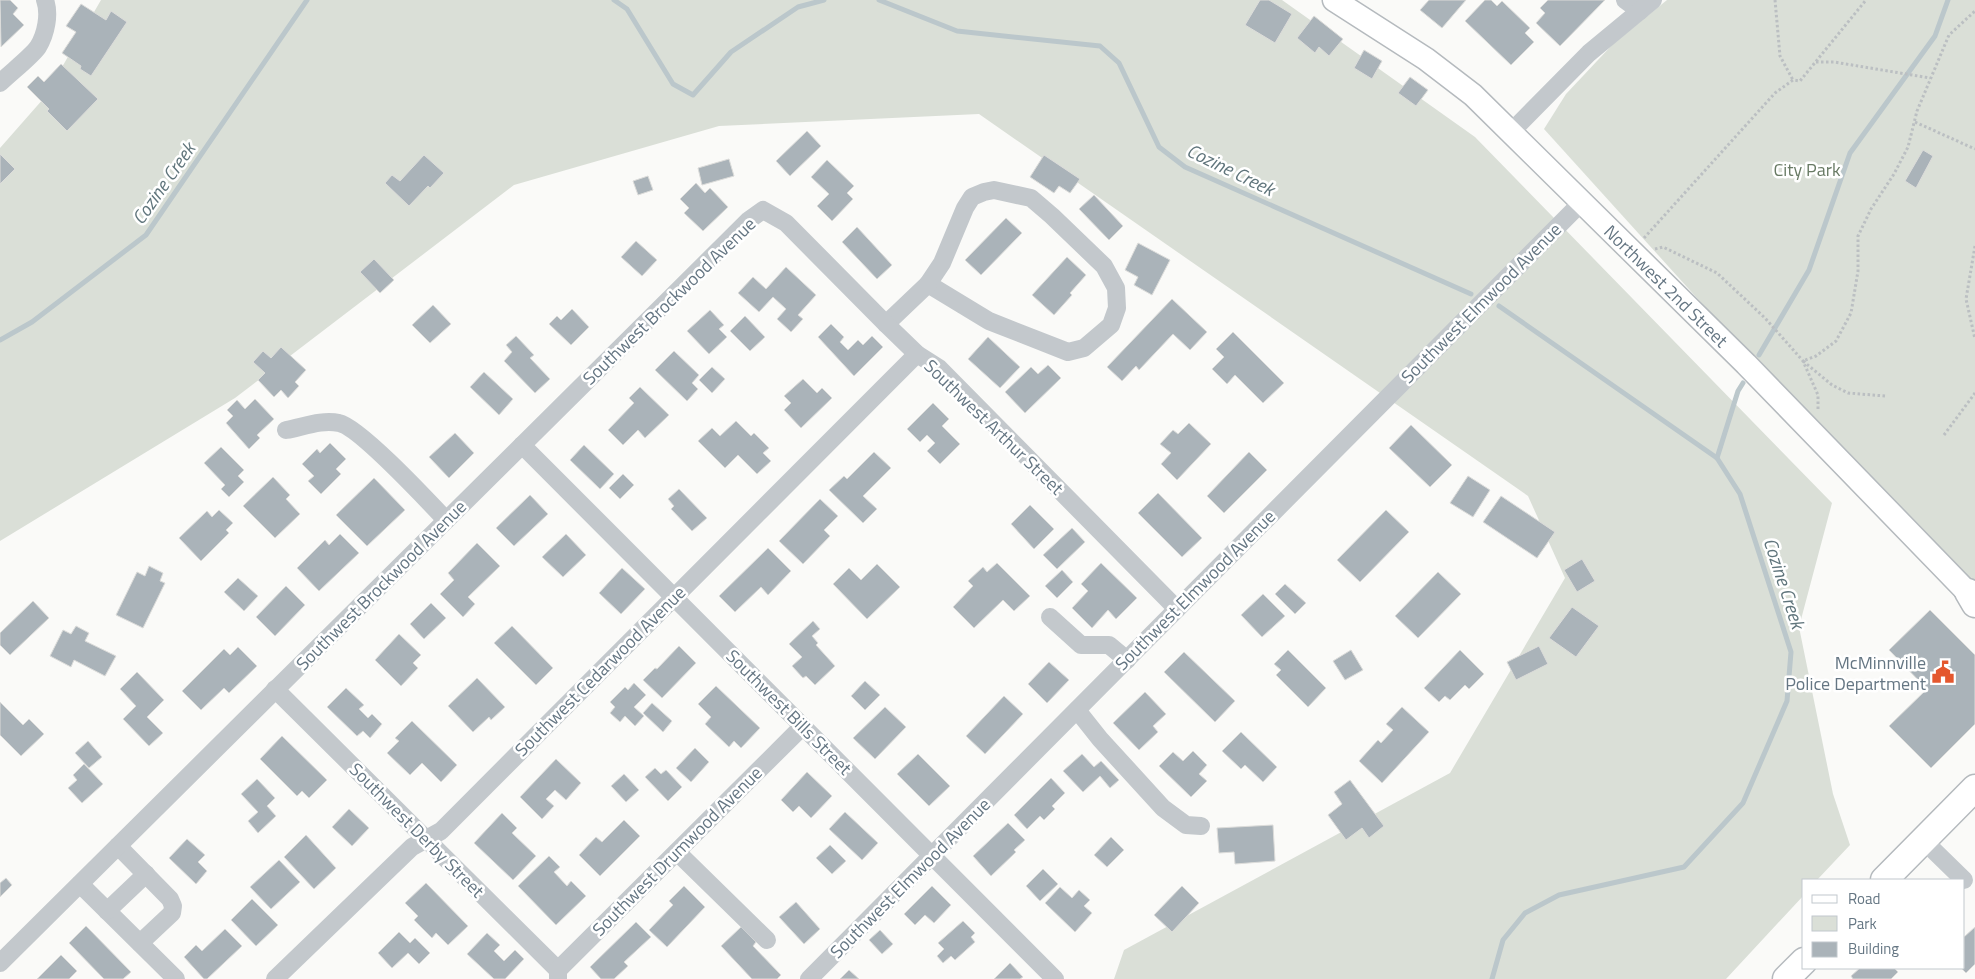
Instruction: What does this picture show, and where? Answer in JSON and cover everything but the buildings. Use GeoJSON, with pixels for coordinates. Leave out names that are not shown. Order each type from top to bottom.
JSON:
{"type":"FeatureCollection","features":[{"type":"Feature","properties":{"kind":"highway"},"geometry":{"type":"LineString","coordinates":[[1885,879],[1975,788]]}},
{"type":"Feature","properties":{"kind":"highway"},"geometry":{"type":"LineString","coordinates":[[1786,979],[1802,963]]}},
{"type":"Feature","properties":{"kind":"main road","name":"Northwest 2nd Street"},"geometry":{"type":"LineString","coordinates":[[1334,0],[1426,59],[1472,95],[1746,364],[1973,599]]}},
{"type":"Feature","properties":{"kind":"street"},"geometry":{"type":"LineString","coordinates":[[0,83],[38,47],[46,27],[48,8],[45,0]]}},
{"type":"Feature","properties":{"kind":"street"},"geometry":{"type":"LineString","coordinates":[[1625,0],[1646,5]]}},
{"type":"Feature","properties":{"kind":"street"},"geometry":{"type":"LineString","coordinates":[[1511,132],[1589,53],[1646,5]]}},
{"type":"Feature","properties":{"kind":"street"},"geometry":{"type":"LineString","coordinates":[[886,324],[928,284],[942,263],[965,208],[972,197],[994,190],[1031,198],[1052,216],[1104,266],[1116,288],[1117,308],[1111,325],[1084,348],[1068,352],[989,322],[928,284]]}},
{"type":"Feature","properties":{"kind":"street","name":"Southwest Elmwood Avenue"},"geometry":{"type":"LineString","coordinates":[[809,979],[1582,202]]}},
{"type":"Feature","properties":{"kind":"street","name":"Southwest Arthur Street"},"geometry":{"type":"LineString","coordinates":[[763,210],[786,223],[917,354],[939,368],[1177,609]]}},
{"type":"Feature","properties":{"kind":"street","name":"Southwest Brockwood Avenue"},"geometry":{"type":"LineString","coordinates":[[0,963],[749,220],[763,210]]}},
{"type":"Feature","properties":{"kind":"street","name":"Southwest Cedarwood Avenue"},"geometry":{"type":"LineString","coordinates":[[275,979],[412,847],[441,832],[917,354]]}},
{"type":"Feature","properties":{"kind":"street"},"geometry":{"type":"LineString","coordinates":[[286,430],[328,422],[341,423],[359,434],[446,520]]}},
{"type":"Feature","properties":{"kind":"street","name":"Southwest Bills Street"},"geometry":{"type":"LineString","coordinates":[[522,445],[1055,979]]}},
{"type":"Feature","properties":{"kind":"street"},"geometry":{"type":"LineString","coordinates":[[1050,617],[1080,646],[1109,645],[1127,660]]}},
{"type":"Feature","properties":{"kind":"street","name":"Southwest Derby Street"},"geometry":{"type":"LineString","coordinates":[[275,690],[427,839],[558,974]]}},
{"type":"Feature","properties":{"kind":"street"},"geometry":{"type":"LineString","coordinates":[[1077,710],[1100,740],[1163,808],[1186,825],[1201,826]]}},
{"type":"Feature","properties":{"kind":"street","name":"Southwest Drumwood Avenue"},"geometry":{"type":"LineString","coordinates":[[558,974],[803,726]]}},
{"type":"Feature","properties":{"kind":"street"},"geometry":{"type":"LineString","coordinates":[[1923,840],[1963,879]]}},
{"type":"Feature","properties":{"kind":"street"},"geometry":{"type":"LineString","coordinates":[[118,846],[170,899],[173,906],[172,913],[140,943]]}},
{"type":"Feature","properties":{"kind":"street"},"geometry":{"type":"LineString","coordinates":[[677,852],[767,940]]}},
{"type":"Feature","properties":{"kind":"street"},"geometry":{"type":"LineString","coordinates":[[107,911],[146,874]]}},
{"type":"Feature","properties":{"kind":"street"},"geometry":{"type":"LineString","coordinates":[[1965,881],[1975,892]]}},
{"type":"Feature","properties":{"kind":"street"},"geometry":{"type":"LineString","coordinates":[[80,884],[176,979]]}},
{"type":"Feature","properties":{"kind":"path"},"geometry":{"type":"LineString","coordinates":[[1775,0],[1780,56],[1793,80]]}},
{"type":"Feature","properties":{"kind":"path"},"geometry":{"type":"LineString","coordinates":[[1632,252],[1775,93],[1793,80],[1800,81],[1866,0]]}},
{"type":"Feature","properties":{"kind":"path"},"geometry":{"type":"LineString","coordinates":[[1803,361],[1816,356],[1836,341],[1852,313],[1858,271],[1858,236],[1871,209],[1894,174],[1904,154],[1930,78],[1949,35],[1975,11]]}},
{"type":"Feature","properties":{"kind":"path"},"geometry":{"type":"LineString","coordinates":[[1815,62],[1834,62],[1896,74],[1930,78]]}},
{"type":"Feature","properties":{"kind":"path"},"geometry":{"type":"LineString","coordinates":[[1914,122],[1945,134],[1975,149]]}},
{"type":"Feature","properties":{"kind":"path"},"geometry":{"type":"LineString","coordinates":[[1975,246],[1966,299],[1975,339]]}},
{"type":"Feature","properties":{"kind":"path"},"geometry":{"type":"LineString","coordinates":[[1632,252],[1663,248],[1717,273],[1765,318],[1803,361],[1832,385],[1848,393],[1885,396]]}},
{"type":"Feature","properties":{"kind":"path"},"geometry":{"type":"LineString","coordinates":[[1803,361],[1818,395],[1819,439]]}},
{"type":"Feature","properties":{"kind":"path"},"geometry":{"type":"LineString","coordinates":[[1944,435],[1975,393]]}},
{"type":"Feature","properties":{"kind":"green space"},"geometry":{"type":"Polygon","coordinates":[[[101,0],[1282,0],[1475,137],[1832,503],[1799,627],[1833,794],[1850,845],[1818,879],[1802,879],[1802,897],[1726,979],[1114,979],[1124,950],[1450,773],[1565,578],[1528,496],[979,114],[719,126],[514,185],[235,398],[0,541],[0,148],[44,98],[101,0]]]}},
{"type":"Feature","properties":{"kind":"green space","name":"City Park"},"geometry":{"type":"Polygon","coordinates":[[[1667,0],[1975,0],[1975,598],[1897,519],[1544,129],[1566,94],[1613,44],[1667,0]]]}},
{"type":"Feature","properties":{"kind":"waterway","name":"Cozine Creek"},"geometry":{"type":"LineString","coordinates":[[0,340],[32,322],[146,235],[307,0]]}},
{"type":"Feature","properties":{"kind":"waterway","name":"Cozine Creek"},"geometry":{"type":"LineString","coordinates":[[614,0],[627,9],[673,84],[693,95],[731,52],[798,7],[824,0]]}},
{"type":"Feature","properties":{"kind":"waterway","name":"Cozine Creek"},"geometry":{"type":"LineString","coordinates":[[879,0],[957,31],[1100,46],[1119,63],[1159,147],[1185,167],[1471,294]]}},
{"type":"Feature","properties":{"kind":"waterway"},"geometry":{"type":"LineString","coordinates":[[1759,355],[1809,270],[1850,153],[1935,36],[1948,0]]}},
{"type":"Feature","properties":{"kind":"waterway","name":"Cozine Creek"},"geometry":{"type":"LineString","coordinates":[[1492,979],[1503,940],[1525,913],[1559,895],[1684,867],[1743,803],[1787,701],[1791,652],[1740,494],[1717,458],[1499,306]]}},
{"type":"Feature","properties":{"kind":"waterway"},"geometry":{"type":"LineString","coordinates":[[1717,458],[1738,391],[1743,383]]}},
{"type":"Feature","properties":{"kind":"place","name":"McMinnville Police Department"},"geometry":{"type":"Point","coordinates":[1943,672]}}]}
